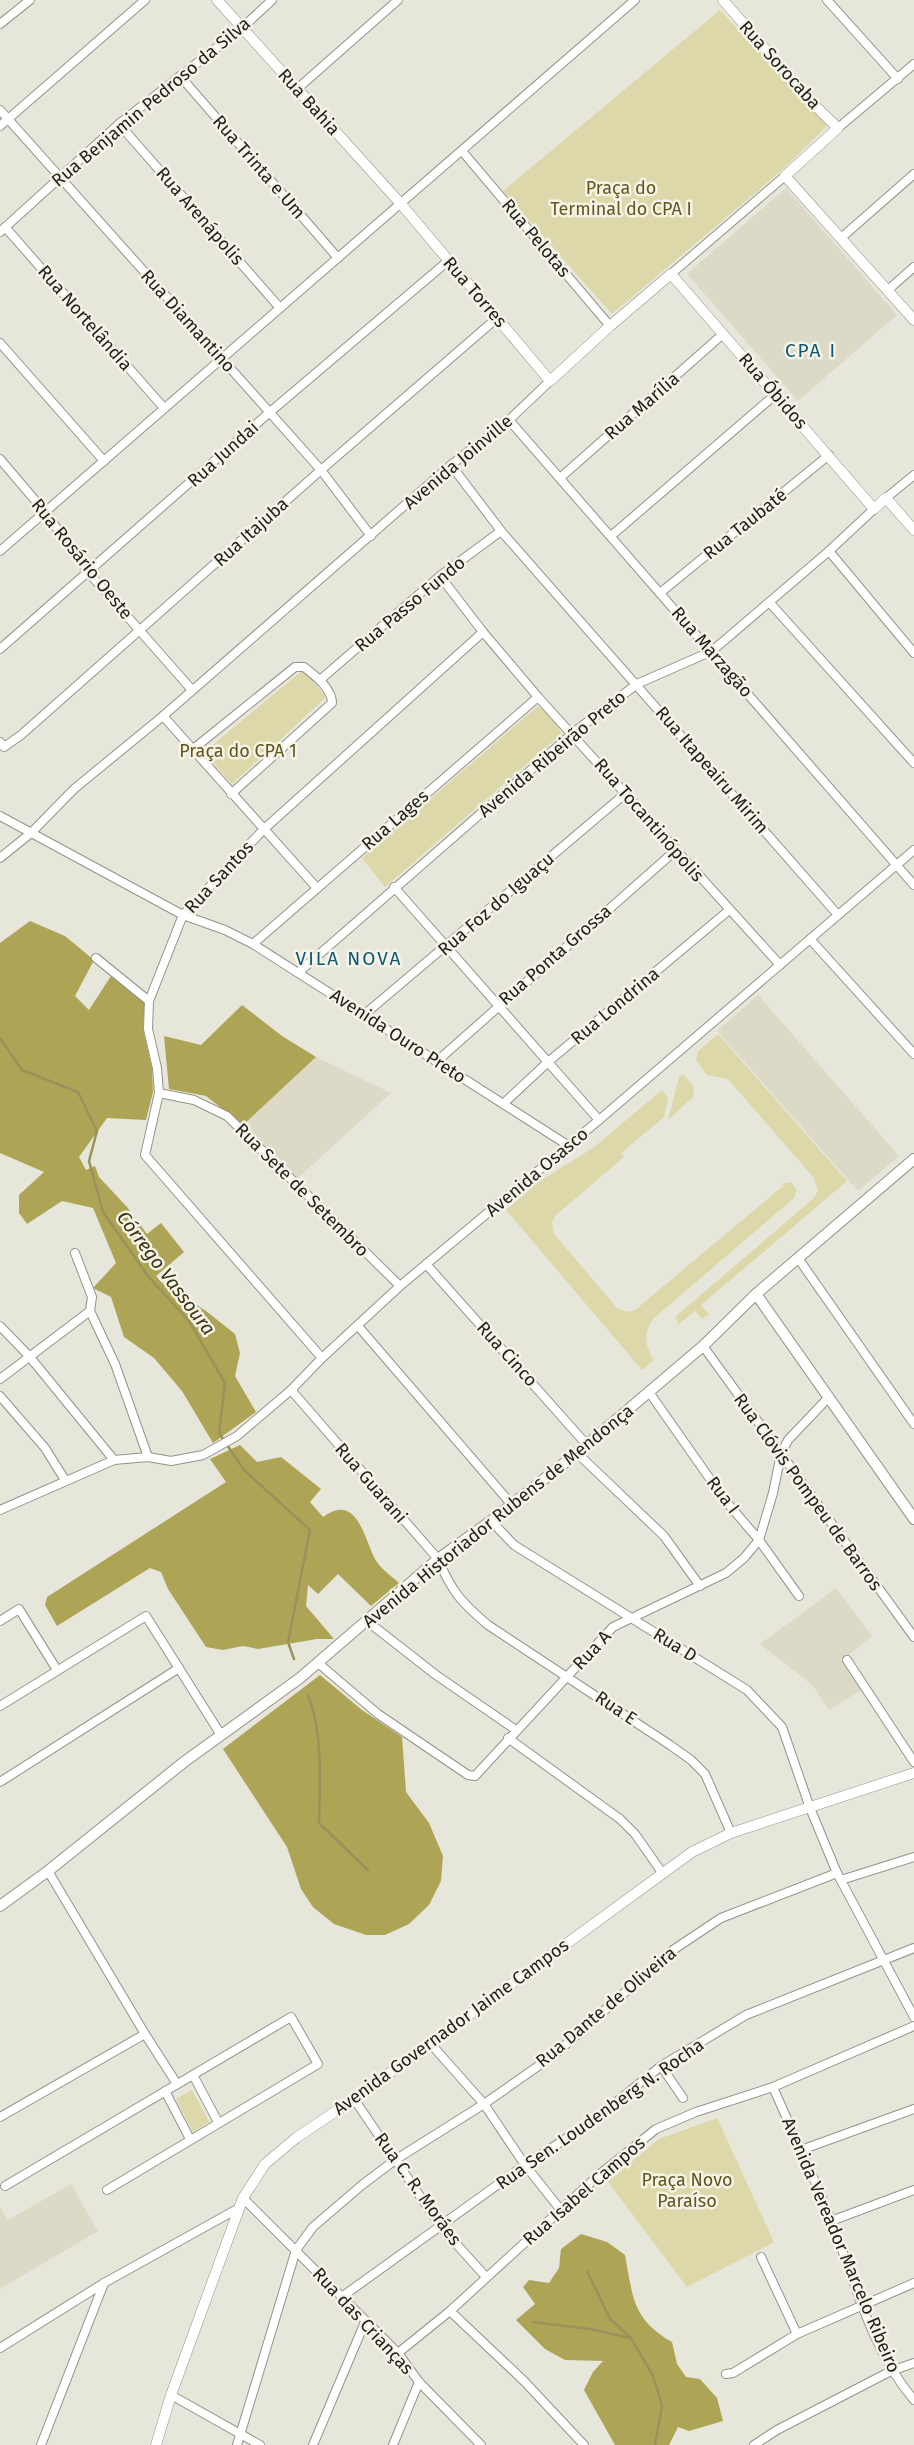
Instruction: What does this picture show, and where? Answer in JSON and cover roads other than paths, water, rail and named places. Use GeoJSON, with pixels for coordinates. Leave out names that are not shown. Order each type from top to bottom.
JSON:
{"type":"FeatureCollection","features":[{"type":"Feature","properties":{"kind":"main road","name":"Avenida Historiador Rubens de Mendonça"},"geometry":{"type":"LineString","coordinates":[[0,1906],[318,1663],[438,1559],[587,1445],[703,1346],[756,1294],[914,1159]]}},
{"type":"Feature","properties":{"kind":"main road"},"geometry":{"type":"LineString","coordinates":[[756,1294],[914,1519]]}},
{"type":"Feature","properties":{"kind":"street"},"geometry":{"type":"LineString","coordinates":[[0,24],[30,0]]}},
{"type":"Feature","properties":{"kind":"street"},"geometry":{"type":"LineString","coordinates":[[0,126],[145,0]]}},
{"type":"Feature","properties":{"kind":"street","name":"Rua Bahia"},"geometry":{"type":"LineString","coordinates":[[217,0],[401,204]]}},
{"type":"Feature","properties":{"kind":"street","name":"Rua Benjamin Pedroso da Silva"},"geometry":{"type":"LineString","coordinates":[[3,229],[119,124],[242,28],[272,0]]}},
{"type":"Feature","properties":{"kind":"street"},"geometry":{"type":"LineString","coordinates":[[297,89],[398,0]]}},
{"type":"Feature","properties":{"kind":"street"},"geometry":{"type":"LineString","coordinates":[[0,551],[635,0]]}},
{"type":"Feature","properties":{"kind":"street","name":"Rua Sorocaba"},"geometry":{"type":"LineString","coordinates":[[723,0],[809,100],[838,128]]}},
{"type":"Feature","properties":{"kind":"street"},"geometry":{"type":"LineString","coordinates":[[827,0],[898,79]]}},
{"type":"Feature","properties":{"kind":"street","name":"Avenida Joinville"},"geometry":{"type":"LineString","coordinates":[[0,858],[31,833],[74,789],[163,716],[451,465],[509,420],[610,326],[914,64]]}},
{"type":"Feature","properties":{"kind":"street","name":"Rua Trinta e Um"},"geometry":{"type":"LineString","coordinates":[[180,76],[338,258]]}},
{"type":"Feature","properties":{"kind":"street","name":"Rua Diamantino"},"geometry":{"type":"LineString","coordinates":[[0,110],[321,470],[372,536]]}},
{"type":"Feature","properties":{"kind":"street","name":"Rua Arenápolis"},"geometry":{"type":"LineString","coordinates":[[119,124],[280,308]]}},
{"type":"Feature","properties":{"kind":"street","name":"Rua Pelotas"},"geometry":{"type":"LineString","coordinates":[[462,150],[610,326]]}},
{"type":"Feature","properties":{"kind":"street"},"geometry":{"type":"LineString","coordinates":[[841,238],[914,174]]}},
{"type":"Feature","properties":{"kind":"street"},"geometry":{"type":"LineString","coordinates":[[785,176],[914,320]]}},
{"type":"Feature","properties":{"kind":"street","name":"Rua Torres"},"geometry":{"type":"LineString","coordinates":[[401,204],[551,381]]}},
{"type":"Feature","properties":{"kind":"street","name":"Rua Nortelândia"},"geometry":{"type":"LineString","coordinates":[[3,229],[164,408]]}},
{"type":"Feature","properties":{"kind":"street","name":"Rua Jundai"},"geometry":{"type":"LineString","coordinates":[[0,649],[270,412],[448,261]]}},
{"type":"Feature","properties":{"kind":"street"},"geometry":{"type":"LineString","coordinates":[[888,290],[914,267]]}},
{"type":"Feature","properties":{"kind":"street","name":"Rua Óbidos"},"geometry":{"type":"LineString","coordinates":[[671,274],[874,509]]}},
{"type":"Feature","properties":{"kind":"street","name":"Rua Itajuba"},"geometry":{"type":"LineString","coordinates":[[2,744],[21,735],[497,318]]}},
{"type":"Feature","properties":{"kind":"street","name":"Rua Marília"},"geometry":{"type":"LineString","coordinates":[[560,478],[723,334]]}},
{"type":"Feature","properties":{"kind":"street"},"geometry":{"type":"LineString","coordinates":[[0,344],[104,461]]}},
{"type":"Feature","properties":{"kind":"street"},"geometry":{"type":"LineString","coordinates":[[611,536],[776,394]]}},
{"type":"Feature","properties":{"kind":"street","name":"Rua Marzagão"},"geometry":{"type":"LineString","coordinates":[[509,420],[914,885]]}},
{"type":"Feature","properties":{"kind":"street","name":"Rua Taubaté"},"geometry":{"type":"LineString","coordinates":[[660,593],[829,455]]}},
{"type":"Feature","properties":{"kind":"street","name":"Rua Rosário Oeste"},"geometry":{"type":"LineString","coordinates":[[0,459],[45,512],[89,573],[192,690]]}},
{"type":"Feature","properties":{"kind":"street","name":"Rua Itapeairu Mirim"},"geometry":{"type":"LineString","coordinates":[[451,465],[502,531],[838,915]]}},
{"type":"Feature","properties":{"kind":"street","name":"Avenida Ribeirão Preto"},"geometry":{"type":"LineString","coordinates":[[299,972],[573,733],[637,684],[712,651],[914,475]]}},
{"type":"Feature","properties":{"kind":"street"},"geometry":{"type":"LineString","coordinates":[[886,498],[914,530]]}},
{"type":"Feature","properties":{"kind":"street","name":"Rua Passo Fundo"},"geometry":{"type":"LineString","coordinates":[[320,680],[440,576],[502,531]]}},
{"type":"Feature","properties":{"kind":"street"},"geometry":{"type":"LineString","coordinates":[[829,551],[914,653]]}},
{"type":"Feature","properties":{"kind":"street","name":"Rua Tocantinópolis"},"geometry":{"type":"LineString","coordinates":[[440,576],[538,697],[573,733],[728,911],[780,965]]}},
{"type":"Feature","properties":{"kind":"street"},"geometry":{"type":"LineString","coordinates":[[770,603],[914,763]]}},
{"type":"Feature","properties":{"kind":"street","name":"Rua Santos"},"geometry":{"type":"LineString","coordinates":[[322,1358],[145,1155],[159,1093],[158,1068],[148,1029],[149,1001],[183,915],[263,830],[484,632]]}},
{"type":"Feature","properties":{"kind":"street"},"geometry":{"type":"LineString","coordinates":[[192,750],[295,667],[304,667],[320,680],[332,696],[332,704],[231,794]]}},
{"type":"Feature","properties":{"kind":"street","name":"Rua Lages"},"geometry":{"type":"LineString","coordinates":[[253,944],[538,697]]}},
{"type":"Feature","properties":{"kind":"street"},"geometry":{"type":"LineString","coordinates":[[163,716],[316,887]]}},
{"type":"Feature","properties":{"kind":"street","name":"Rua Foz do Iguaçu"},"geometry":{"type":"LineString","coordinates":[[365,1014],[626,793]]}},
{"type":"Feature","properties":{"kind":"street","name":"Avenida Ouro Preto"},"geometry":{"type":"LineString","coordinates":[[0,816],[183,915],[225,930],[253,944],[569,1146]]}},
{"type":"Feature","properties":{"kind":"street","name":"Rua Ponta Grossa"},"geometry":{"type":"LineString","coordinates":[[436,1062],[676,850]]}},
{"type":"Feature","properties":{"kind":"street","name":"Avenida Osasco"},"geometry":{"type":"LineString","coordinates":[[0,1510],[114,1461],[148,1457],[171,1461],[203,1455],[255,1423],[400,1286],[569,1146],[914,850]]}},
{"type":"Feature","properties":{"kind":"street"},"geometry":{"type":"LineString","coordinates":[[394,887],[599,1120]]}},
{"type":"Feature","properties":{"kind":"street","name":"Rua Londrina"},"geometry":{"type":"LineString","coordinates":[[503,1104],[548,1062],[728,911]]}},
{"type":"Feature","properties":{"kind":"street"},"geometry":{"type":"LineString","coordinates":[[810,939],[914,1054]]}},
{"type":"Feature","properties":{"kind":"street"},"geometry":{"type":"LineString","coordinates":[[96,958],[149,1001]]}},
{"type":"Feature","properties":{"kind":"street","name":"Rua Sete de Setembro"},"geometry":{"type":"LineString","coordinates":[[159,1093],[194,1100],[227,1116],[400,1286]]}},
{"type":"Feature","properties":{"kind":"street"},"geometry":{"type":"LineString","coordinates":[[75,1253],[92,1297],[90,1311],[116,1364],[148,1457]]}},
{"type":"Feature","properties":{"kind":"street"},"geometry":{"type":"LineString","coordinates":[[798,1258],[914,1424]]}},
{"type":"Feature","properties":{"kind":"street","name":"Rua Cinco"},"geometry":{"type":"LineString","coordinates":[[426,1264],[587,1445]]}},
{"type":"Feature","properties":{"kind":"street"},"geometry":{"type":"LineString","coordinates":[[0,1379],[90,1311]]}},
{"type":"Feature","properties":{"kind":"street"},"geometry":{"type":"LineString","coordinates":[[0,1326],[29,1356],[114,1461]]}},
{"type":"Feature","properties":{"kind":"street"},"geometry":{"type":"LineString","coordinates":[[358,1326],[512,1504]]}},
{"type":"Feature","properties":{"kind":"street","name":"Rua Clóvis Pompeu de Barros"},"geometry":{"type":"LineString","coordinates":[[703,1346],[914,1637]]}},
{"type":"Feature","properties":{"kind":"street","name":"Rua Guarani"},"geometry":{"type":"LineString","coordinates":[[291,1390],[438,1559],[446,1578]]}},
{"type":"Feature","properties":{"kind":"street","name":"Rua I"},"geometry":{"type":"LineString","coordinates":[[649,1392],[724,1499],[799,1596]]}},
{"type":"Feature","properties":{"kind":"street"},"geometry":{"type":"LineString","coordinates":[[0,1396],[45,1448],[65,1480]]}},
{"type":"Feature","properties":{"kind":"street","name":"Rua A"},"geometry":{"type":"LineString","coordinates":[[318,1663],[378,1714],[470,1776],[477,1774],[598,1641],[613,1628],[726,1573],[744,1558],[758,1540],[773,1493],[781,1454],[788,1440],[829,1397]]}},
{"type":"Feature","properties":{"kind":"street"},"geometry":{"type":"LineString","coordinates":[[577,1453],[664,1536],[700,1586]]}},
{"type":"Feature","properties":{"kind":"street","name":"Rua D"},"geometry":{"type":"LineString","coordinates":[[491,1521],[514,1545],[747,1690],[782,1727],[810,1808],[839,1877],[914,2017]]}},
{"type":"Feature","properties":{"kind":"street","name":"Rua E"},"geometry":{"type":"LineString","coordinates":[[446,1578],[462,1602],[488,1625],[568,1676],[699,1767],[713,1788],[731,1833]]}},
{"type":"Feature","properties":{"kind":"street"},"geometry":{"type":"LineString","coordinates":[[0,1621],[19,1609],[57,1670]]}},
{"type":"Feature","properties":{"kind":"street"},"geometry":{"type":"LineString","coordinates":[[0,1706],[146,1616],[221,1735]]}},
{"type":"Feature","properties":{"kind":"street"},"geometry":{"type":"LineString","coordinates":[[367,1621],[436,1675],[516,1730]]}},
{"type":"Feature","properties":{"kind":"street"},"geometry":{"type":"LineString","coordinates":[[847,1660],[914,1762]]}},
{"type":"Feature","properties":{"kind":"street"},"geometry":{"type":"LineString","coordinates":[[0,1782],[179,1668]]}},
{"type":"Feature","properties":{"kind":"street"},"geometry":{"type":"LineString","coordinates":[[508,1738],[620,1819],[635,1833],[663,1874]]}},
{"type":"Feature","properties":{"kind":"street","name":"Avenida Governador Jaime Campos"},"geometry":{"type":"LineString","coordinates":[[156,2445],[171,2395],[241,2203],[265,2164],[296,2138],[354,2099],[692,1852],[731,1833],[914,1773]]}},
{"type":"Feature","properties":{"kind":"street","name":"Rua Dante de Oliveira"},"geometry":{"type":"LineString","coordinates":[[296,2250],[313,2227],[395,2160],[484,2104],[554,2055],[673,1950],[721,1918],[839,1877],[914,1857]]}},
{"type":"Feature","properties":{"kind":"street"},"geometry":{"type":"LineString","coordinates":[[48,1871],[177,2084]]}},
{"type":"Feature","properties":{"kind":"street","name":"Rua Sen. Loudenberg N. Rocha"},"geometry":{"type":"LineString","coordinates":[[343,2296],[524,2165],[593,2121],[661,2066],[746,2015],[914,1948]]}},
{"type":"Feature","properties":{"kind":"street"},"geometry":{"type":"LineString","coordinates":[[5,2186],[291,2017],[318,2064],[107,2190]]}},
{"type":"Feature","properties":{"kind":"street","name":"Rua Isabel Campos"},"geometry":{"type":"LineString","coordinates":[[398,2353],[450,2311],[560,2209],[656,2129],[696,2112],[773,2087],[914,2026]]}},
{"type":"Feature","properties":{"kind":"street"},"geometry":{"type":"LineString","coordinates":[[0,2117],[145,2034]]}},
{"type":"Feature","properties":{"kind":"street"},"geometry":{"type":"LineString","coordinates":[[430,2043],[484,2104],[524,2165],[560,2209]]}},
{"type":"Feature","properties":{"kind":"street"},"geometry":{"type":"LineString","coordinates":[[661,2066],[683,2098]]}},
{"type":"Feature","properties":{"kind":"street"},"geometry":{"type":"LineString","coordinates":[[193,2075],[218,2122]]}},
{"type":"Feature","properties":{"kind":"street","name":"Avenida Vereador Marcelo Ribeiro"},"geometry":{"type":"LineString","coordinates":[[773,2087],[831,2221],[891,2371],[914,2400]]}},
{"type":"Feature","properties":{"kind":"street"},"geometry":{"type":"LineString","coordinates":[[165,2091],[190,2139]]}},
{"type":"Feature","properties":{"kind":"street","name":"Rua C. R. Moráes"},"geometry":{"type":"LineString","coordinates":[[354,2099],[441,2227],[485,2277]]}},
{"type":"Feature","properties":{"kind":"street"},"geometry":{"type":"LineString","coordinates":[[801,2150],[914,2109]]}},
{"type":"Feature","properties":{"kind":"street"},"geometry":{"type":"LineString","coordinates":[[831,2221],[914,2190]]}},
{"type":"Feature","properties":{"kind":"street"},"geometry":{"type":"LineString","coordinates":[[0,2348],[241,2203]]}},
{"type":"Feature","properties":{"kind":"street","name":"Rua das Crianças"},"geometry":{"type":"LineString","coordinates":[[241,2203],[296,2250],[343,2296],[365,2322],[398,2353],[419,2382],[472,2441],[481,2445]]}},
{"type":"Feature","properties":{"kind":"street"},"geometry":{"type":"LineString","coordinates":[[237,2445],[296,2250]]}},
{"type":"Feature","properties":{"kind":"street"},"geometry":{"type":"LineString","coordinates":[[761,2257],[797,2334]]}},
{"type":"Feature","properties":{"kind":"street"},"geometry":{"type":"LineString","coordinates":[[41,2445],[104,2283]]}},
{"type":"Feature","properties":{"kind":"street"},"geometry":{"type":"LineString","coordinates":[[726,2374],[733,2373],[797,2334],[914,2283]]}},
{"type":"Feature","properties":{"kind":"street"},"geometry":{"type":"LineString","coordinates":[[450,2311],[524,2381],[584,2445]]}},
{"type":"Feature","properties":{"kind":"street"},"geometry":{"type":"LineString","coordinates":[[313,2445],[365,2322]]}},
{"type":"Feature","properties":{"kind":"street"},"geometry":{"type":"LineString","coordinates":[[754,2445],[777,2430],[891,2371],[914,2362]]}},
{"type":"Feature","properties":{"kind":"street"},"geometry":{"type":"LineString","coordinates":[[393,2445],[419,2382]]}},
{"type":"Feature","properties":{"kind":"street"},"geometry":{"type":"LineString","coordinates":[[171,2395],[260,2445]]}},
{"type":"Feature","properties":{"kind":"waterway","name":"Córrego Vassoura"},"geometry":{"type":"LineString","coordinates":[[0,1038],[22,1070],[78,1092],[97,1131],[89,1161],[103,1212],[148,1276],[189,1321],[225,1383],[219,1433],[244,1470],[310,1530],[288,1642],[294,1659]]}},
{"type":"Feature","properties":{"kind":"waterway","name":"Córrego Vassoura"},"geometry":{"type":"LineString","coordinates":[[308,1696],[318,1741],[319,1823],[368,1870]]}},
{"type":"Feature","properties":{"kind":"waterway"},"geometry":{"type":"LineString","coordinates":[[587,2271],[610,2319],[631,2338],[653,2376],[662,2405],[655,2445]]}},
{"type":"Feature","properties":{"kind":"waterway"},"geometry":{"type":"LineString","coordinates":[[533,2322],[590,2329],[630,2338]]}},
{"type":"Feature","properties":{"kind":"district","name":"CPA I"},"geometry":{"type":"Point","coordinates":[811,350]}},
{"type":"Feature","properties":{"kind":"district","name":"VILA NOVA"},"geometry":{"type":"Point","coordinates":[349,958]}},
{"type":"Feature","properties":{"kind":"park label","name":"Praça do Terminal do CPA I"},"geometry":{"type":"Point","coordinates":[621,198]}},
{"type":"Feature","properties":{"kind":"park label","name":"Praça do CPA 1"},"geometry":{"type":"Point","coordinates":[238,751]}},
{"type":"Feature","properties":{"kind":"park label","name":"Praça Novo Paraíso"},"geometry":{"type":"Point","coordinates":[687,2190]}}]}
